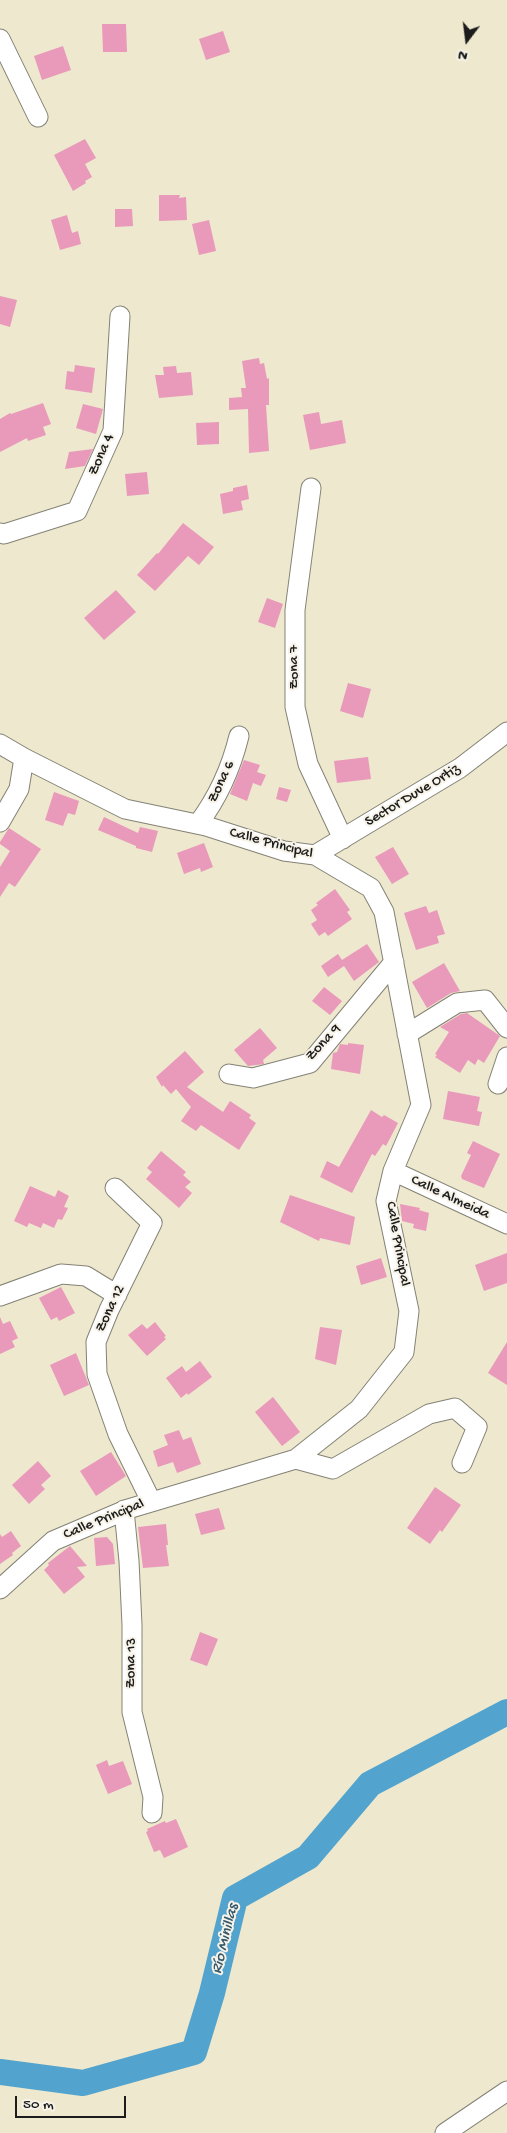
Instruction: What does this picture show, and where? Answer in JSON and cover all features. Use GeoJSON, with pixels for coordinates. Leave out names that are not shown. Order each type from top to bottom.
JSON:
{"type":"FeatureCollection","features":[{"type":"Feature","properties":{"kind":"street"},"geometry":{"type":"LineString","coordinates":[[0,39],[38,117]]}},
{"type":"Feature","properties":{"kind":"street","name":"Zona 4"},"geometry":{"type":"LineString","coordinates":[[0,533],[4,534],[77,511],[114,431],[120,316]]}},
{"type":"Feature","properties":{"kind":"street","name":"Zona 7"},"geometry":{"type":"LineString","coordinates":[[311,488],[295,610],[295,707],[308,764],[343,839]]}},
{"type":"Feature","properties":{"kind":"street","name":"Sector Duve Ortiz"},"geometry":{"type":"LineString","coordinates":[[315,855],[460,768],[507,732]]}},
{"type":"Feature","properties":{"kind":"street","name":"Zona 6"},"geometry":{"type":"LineString","coordinates":[[198,824],[214,803],[222,787],[235,754],[239,736]]}},
{"type":"Feature","properties":{"kind":"street","name":"Calle Principal"},"geometry":{"type":"LineString","coordinates":[[0,744],[125,809],[198,824],[284,850],[315,855],[371,888],[384,912],[421,1105],[393,1171],[386,1201],[409,1311],[404,1352],[359,1409],[296,1459],[124,1510],[53,1541],[0,1589]]}},
{"type":"Feature","properties":{"kind":"street"},"geometry":{"type":"LineString","coordinates":[[0,822],[19,788],[24,758]]}},
{"type":"Feature","properties":{"kind":"street","name":"Zona 9"},"geometry":{"type":"LineString","coordinates":[[229,1074],[253,1078],[310,1063],[394,962]]}},
{"type":"Feature","properties":{"kind":"street"},"geometry":{"type":"LineString","coordinates":[[407,1034],[457,1003],[485,1000],[507,1028]]}},
{"type":"Feature","properties":{"kind":"street"},"geometry":{"type":"LineString","coordinates":[[498,1084],[507,1057]]}},
{"type":"Feature","properties":{"kind":"street","name":"Calle Almeida"},"geometry":{"type":"LineString","coordinates":[[393,1171],[507,1224]]}},
{"type":"Feature","properties":{"kind":"street","name":"Zona 12"},"geometry":{"type":"LineString","coordinates":[[115,1188],[152,1223],[96,1342],[97,1374],[118,1434],[151,1501]]}},
{"type":"Feature","properties":{"kind":"street"},"geometry":{"type":"LineString","coordinates":[[0,1296],[61,1274],[86,1276],[117,1295]]}},
{"type":"Feature","properties":{"kind":"street"},"geometry":{"type":"LineString","coordinates":[[296,1459],[333,1469],[429,1414],[455,1408],[477,1427],[462,1463]]}},
{"type":"Feature","properties":{"kind":"street","name":"Zona 13"},"geometry":{"type":"LineString","coordinates":[[124,1510],[132,1626],[132,1712],[152,1797],[152,1813]]}},
{"type":"Feature","properties":{"kind":"street"},"geometry":{"type":"LineString","coordinates":[[445,2133],[507,2091]]}},
{"type":"Feature","properties":{"kind":"building"},"geometry":{"type":"Polygon","coordinates":[[[102,24],[126,24],[127,52],[103,52],[102,24]]]}},
{"type":"Feature","properties":{"kind":"building"},"geometry":{"type":"Polygon","coordinates":[[[223,31],[230,52],[206,60],[199,39],[223,31]]]}},
{"type":"Feature","properties":{"kind":"building"},"geometry":{"type":"Polygon","coordinates":[[[63,46],[71,70],[42,80],[34,56],[63,46]]]}},
{"type":"Feature","properties":{"kind":"building"},"geometry":{"type":"Polygon","coordinates":[[[85,139],[96,158],[85,164],[92,177],[73,191],[54,155],[85,139]]]}},
{"type":"Feature","properties":{"kind":"building"},"geometry":{"type":"Polygon","coordinates":[[[159,195],[180,195],[179,198],[186,197],[187,220],[159,221],[159,195]]]}},
{"type":"Feature","properties":{"kind":"building"},"geometry":{"type":"Polygon","coordinates":[[[115,209],[132,209],[133,226],[115,227],[115,209]]]}},
{"type":"Feature","properties":{"kind":"building"},"geometry":{"type":"Polygon","coordinates":[[[67,215],[72,233],[78,231],[81,244],[60,250],[51,220],[67,215]]]}},
{"type":"Feature","properties":{"kind":"building"},"geometry":{"type":"Polygon","coordinates":[[[209,220],[216,251],[199,255],[192,224],[209,220]]]}},
{"type":"Feature","properties":{"kind":"building"},"geometry":{"type":"Polygon","coordinates":[[[0,296],[17,300],[10,327],[0,324],[0,296]]]}},
{"type":"Feature","properties":{"kind":"building"},"geometry":{"type":"Polygon","coordinates":[[[259,358],[260,364],[264,363],[267,379],[269,378],[269,405],[266,405],[269,451],[249,453],[248,409],[229,410],[229,398],[242,397],[241,388],[246,388],[242,361],[259,358]]]}},
{"type":"Feature","properties":{"kind":"building"},"geometry":{"type":"Polygon","coordinates":[[[75,365],[95,368],[92,393],[65,389],[67,371],[74,372],[75,365]]]}},
{"type":"Feature","properties":{"kind":"building"},"geometry":{"type":"Polygon","coordinates":[[[176,366],[177,373],[191,372],[193,395],[159,398],[155,375],[164,375],[163,367],[176,366]]]}},
{"type":"Feature","properties":{"kind":"building"},"geometry":{"type":"Polygon","coordinates":[[[43,403],[51,424],[43,427],[46,435],[28,441],[27,438],[0,452],[0,419],[10,413],[43,403]]]}},
{"type":"Feature","properties":{"kind":"building"},"geometry":{"type":"Polygon","coordinates":[[[83,404],[103,409],[96,434],[76,428],[83,404]]]}},
{"type":"Feature","properties":{"kind":"building"},"geometry":{"type":"Polygon","coordinates":[[[319,412],[321,424],[342,420],[346,443],[310,450],[303,415],[319,412]]]}},
{"type":"Feature","properties":{"kind":"building"},"geometry":{"type":"Polygon","coordinates":[[[219,422],[219,444],[197,445],[196,423],[219,422]]]}},
{"type":"Feature","properties":{"kind":"building"},"geometry":{"type":"Polygon","coordinates":[[[93,449],[85,466],[65,469],[69,452],[93,449]]]}},
{"type":"Feature","properties":{"kind":"building"},"geometry":{"type":"Polygon","coordinates":[[[147,472],[149,494],[127,496],[125,474],[147,472]]]}},
{"type":"Feature","properties":{"kind":"building"},"geometry":{"type":"Polygon","coordinates":[[[247,485],[249,499],[241,501],[243,510],[223,514],[220,494],[233,491],[233,488],[247,485]]]}},
{"type":"Feature","properties":{"kind":"building"},"geometry":{"type":"Polygon","coordinates":[[[183,523],[214,547],[199,565],[188,556],[155,591],[137,575],[158,554],[183,523]]]}},
{"type":"Feature","properties":{"kind":"building"},"geometry":{"type":"Polygon","coordinates":[[[116,590],[136,612],[104,640],[84,618],[116,590]]]}},
{"type":"Feature","properties":{"kind":"building"},"geometry":{"type":"Polygon","coordinates":[[[267,598],[283,604],[275,628],[258,622],[267,598]]]}},
{"type":"Feature","properties":{"kind":"building"},"geometry":{"type":"Polygon","coordinates":[[[348,683],[371,689],[363,718],[340,711],[348,683]]]}},
{"type":"Feature","properties":{"kind":"building"},"geometry":{"type":"Polygon","coordinates":[[[368,757],[371,779],[337,783],[334,761],[368,757]]]}},
{"type":"Feature","properties":{"kind":"building"},"geometry":{"type":"Polygon","coordinates":[[[244,760],[260,765],[257,772],[266,775],[261,786],[253,783],[247,801],[230,794],[244,760]]]}},
{"type":"Feature","properties":{"kind":"building"},"geometry":{"type":"Polygon","coordinates":[[[279,787],[291,790],[287,802],[276,799],[279,787]]]}},
{"type":"Feature","properties":{"kind":"building"},"geometry":{"type":"Polygon","coordinates":[[[54,792],[79,801],[75,815],[68,813],[63,826],[45,820],[54,792]]]}},
{"type":"Feature","properties":{"kind":"building"},"geometry":{"type":"Polygon","coordinates":[[[104,817],[138,833],[140,827],[158,831],[152,852],[136,848],[136,846],[98,830],[104,817]]]}},
{"type":"Feature","properties":{"kind":"building"},"geometry":{"type":"Polygon","coordinates":[[[9,828],[41,849],[15,887],[9,883],[0,897],[0,867],[10,851],[0,842],[9,828]]]}},
{"type":"Feature","properties":{"kind":"building"},"geometry":{"type":"Polygon","coordinates":[[[204,843],[213,867],[201,872],[200,868],[184,874],[177,853],[204,843]]]}},
{"type":"Feature","properties":{"kind":"building"},"geometry":{"type":"Polygon","coordinates":[[[393,847],[409,874],[392,884],[375,857],[393,847]]]}},
{"type":"Feature","properties":{"kind":"building"},"geometry":{"type":"Polygon","coordinates":[[[335,889],[350,910],[347,912],[352,919],[328,936],[325,932],[319,936],[311,924],[317,920],[311,910],[318,905],[316,903],[335,889]]]}},
{"type":"Feature","properties":{"kind":"building"},"geometry":{"type":"Polygon","coordinates":[[[426,906],[429,913],[437,910],[445,934],[437,936],[439,943],[416,950],[404,913],[426,906]]]}},
{"type":"Feature","properties":{"kind":"building"},"geometry":{"type":"Polygon","coordinates":[[[367,944],[379,962],[354,981],[344,966],[328,977],[321,966],[338,954],[342,960],[367,944]]]}},
{"type":"Feature","properties":{"kind":"building"},"geometry":{"type":"Polygon","coordinates":[[[444,963],[460,991],[451,993],[427,1008],[412,982],[444,963]]]}},
{"type":"Feature","properties":{"kind":"building"},"geometry":{"type":"Polygon","coordinates":[[[324,987],[342,1001],[330,1015],[312,1001],[324,987]]]}},
{"type":"Feature","properties":{"kind":"building"},"geometry":{"type":"Polygon","coordinates":[[[467,1013],[500,1036],[484,1063],[478,1059],[475,1065],[468,1060],[460,1073],[435,1057],[437,1055],[435,1054],[449,1032],[440,1027],[461,1014],[467,1013]]]}},
{"type":"Feature","properties":{"kind":"building"},"geometry":{"type":"Polygon","coordinates":[[[260,1028],[277,1048],[263,1060],[264,1064],[248,1066],[234,1050],[260,1028]]]}},
{"type":"Feature","properties":{"kind":"building"},"geometry":{"type":"Polygon","coordinates":[[[348,1043],[364,1045],[360,1074],[331,1069],[333,1053],[337,1052],[340,1044],[348,1045],[348,1043]]]}},
{"type":"Feature","properties":{"kind":"building"},"geometry":{"type":"Polygon","coordinates":[[[185,1051],[204,1072],[187,1087],[223,1112],[230,1101],[251,1115],[249,1118],[256,1123],[239,1150],[201,1125],[196,1131],[181,1121],[191,1107],[176,1089],[171,1094],[163,1085],[162,1087],[156,1077],[185,1051]]]}},
{"type":"Feature","properties":{"kind":"building"},"geometry":{"type":"Polygon","coordinates":[[[448,1091],[480,1097],[477,1111],[482,1112],[479,1126],[443,1119],[448,1091]]]}},
{"type":"Feature","properties":{"kind":"building"},"geometry":{"type":"Polygon","coordinates":[[[371,1110],[382,1117],[384,1115],[398,1123],[386,1146],[383,1144],[375,1156],[372,1154],[352,1193],[320,1177],[327,1161],[339,1167],[371,1110]]]}},
{"type":"Feature","properties":{"kind":"building"},"geometry":{"type":"Polygon","coordinates":[[[473,1141],[500,1154],[484,1188],[462,1179],[461,1176],[471,1155],[467,1153],[473,1141]]]}},
{"type":"Feature","properties":{"kind":"building"},"geometry":{"type":"Polygon","coordinates":[[[161,1151],[186,1172],[183,1175],[191,1182],[185,1187],[192,1193],[179,1208],[146,1179],[152,1172],[147,1168],[161,1151]]]}},
{"type":"Feature","properties":{"kind":"building"},"geometry":{"type":"Polygon","coordinates":[[[30,1186],[55,1197],[58,1190],[69,1196],[64,1207],[68,1208],[62,1220],[58,1219],[54,1228],[43,1223],[41,1228],[29,1223],[27,1227],[14,1221],[30,1186]]]}},
{"type":"Feature","properties":{"kind":"building"},"geometry":{"type":"Polygon","coordinates":[[[290,1195],[355,1217],[350,1245],[320,1238],[319,1241],[280,1222],[290,1195]]]}},
{"type":"Feature","properties":{"kind":"building"},"geometry":{"type":"Polygon","coordinates":[[[400,1204],[420,1208],[419,1210],[429,1213],[426,1231],[413,1228],[414,1224],[402,1221],[400,1204]]]}},
{"type":"Feature","properties":{"kind":"building"},"geometry":{"type":"Polygon","coordinates":[[[507,1253],[507,1283],[484,1291],[475,1265],[507,1253]]]}},
{"type":"Feature","properties":{"kind":"building"},"geometry":{"type":"Polygon","coordinates":[[[381,1258],[387,1277],[361,1285],[356,1266],[381,1258]]]}},
{"type":"Feature","properties":{"kind":"building"},"geometry":{"type":"Polygon","coordinates":[[[61,1287],[75,1313],[59,1321],[57,1317],[51,1320],[39,1298],[61,1287]]]}},
{"type":"Feature","properties":{"kind":"building"},"geometry":{"type":"Polygon","coordinates":[[[0,1317],[3,1324],[10,1321],[18,1338],[12,1341],[15,1347],[0,1354],[0,1317]]]}},
{"type":"Feature","properties":{"kind":"building"},"geometry":{"type":"Polygon","coordinates":[[[155,1322],[166,1336],[164,1337],[166,1339],[147,1356],[128,1335],[142,1324],[147,1329],[155,1322]]]}},
{"type":"Feature","properties":{"kind":"building"},"geometry":{"type":"Polygon","coordinates":[[[320,1327],[342,1330],[336,1365],[315,1359],[320,1327]]]}},
{"type":"Feature","properties":{"kind":"building"},"geometry":{"type":"Polygon","coordinates":[[[507,1342],[507,1385],[488,1373],[507,1342]]]}},
{"type":"Feature","properties":{"kind":"building"},"geometry":{"type":"Polygon","coordinates":[[[76,1353],[89,1385],[64,1396],[50,1365],[76,1353]]]}},
{"type":"Feature","properties":{"kind":"building"},"geometry":{"type":"Polygon","coordinates":[[[200,1361],[212,1377],[181,1398],[166,1378],[182,1366],[186,1372],[200,1361]]]}},
{"type":"Feature","properties":{"kind":"building"},"geometry":{"type":"Polygon","coordinates":[[[273,1397],[300,1432],[282,1446],[255,1412],[273,1397]]]}},
{"type":"Feature","properties":{"kind":"building"},"geometry":{"type":"Polygon","coordinates":[[[179,1430],[183,1440],[191,1437],[201,1464],[177,1473],[173,1462],[158,1467],[153,1451],[168,1445],[164,1435],[179,1430]]]}},
{"type":"Feature","properties":{"kind":"building"},"geometry":{"type":"Polygon","coordinates":[[[111,1452],[126,1476],[96,1496],[80,1471],[111,1452]]]}},
{"type":"Feature","properties":{"kind":"building"},"geometry":{"type":"Polygon","coordinates":[[[38,1461],[51,1476],[41,1485],[45,1489],[29,1504],[12,1485],[38,1461]]]}},
{"type":"Feature","properties":{"kind":"building"},"geometry":{"type":"Polygon","coordinates":[[[435,1487],[461,1505],[442,1532],[440,1530],[430,1544],[407,1528],[435,1487]]]}},
{"type":"Feature","properties":{"kind":"building"},"geometry":{"type":"Polygon","coordinates":[[[219,1508],[225,1529],[201,1535],[195,1514],[219,1508]]]}},
{"type":"Feature","properties":{"kind":"building"},"geometry":{"type":"Polygon","coordinates":[[[166,1524],[169,1566],[143,1568],[138,1527],[166,1524]]]}},
{"type":"Feature","properties":{"kind":"building"},"geometry":{"type":"Polygon","coordinates":[[[11,1531],[21,1546],[12,1553],[13,1555],[0,1564],[0,1534],[2,1537],[11,1531]]]}},
{"type":"Feature","properties":{"kind":"building"},"geometry":{"type":"Polygon","coordinates":[[[107,1537],[113,1544],[115,1564],[96,1566],[94,1538],[107,1537]]]}},
{"type":"Feature","properties":{"kind":"building"},"geometry":{"type":"Polygon","coordinates":[[[70,1546],[87,1566],[77,1567],[85,1577],[64,1594],[44,1570],[49,1565],[48,1563],[70,1546]]]}},
{"type":"Feature","properties":{"kind":"building"},"geometry":{"type":"Polygon","coordinates":[[[200,1632],[218,1639],[207,1666],[190,1660],[200,1632]]]}},
{"type":"Feature","properties":{"kind":"building"},"geometry":{"type":"Polygon","coordinates":[[[107,1760],[109,1766],[123,1761],[132,1784],[108,1794],[96,1765],[107,1760]]]}},
{"type":"Feature","properties":{"kind":"building"},"geometry":{"type":"Polygon","coordinates":[[[176,1819],[188,1847],[164,1858],[160,1850],[154,1852],[146,1832],[148,1831],[147,1829],[165,1821],[166,1823],[176,1819]]]}},
{"type":"Feature","properties":{"kind":"waterway","name":"Río Minillas"},"geometry":{"type":"LineString","coordinates":[[0,2072],[83,2083],[194,2052],[212,1993],[235,1898],[308,1857],[370,1784],[507,1712]]}}]}
